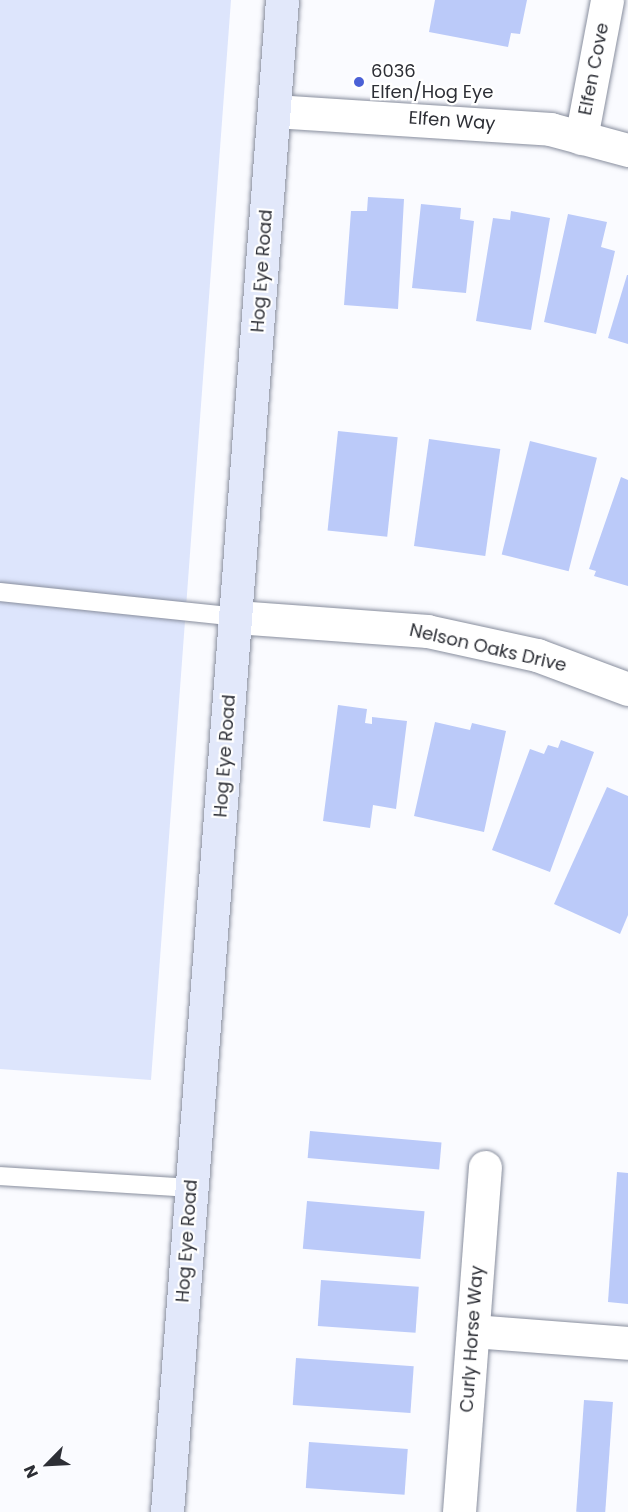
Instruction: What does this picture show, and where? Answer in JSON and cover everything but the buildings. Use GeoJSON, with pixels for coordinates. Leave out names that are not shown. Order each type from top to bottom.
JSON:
{"type":"FeatureCollection","features":[{"type":"Feature","properties":{"kind":"street","name":"Hog Eye Road"},"geometry":{"type":"LineString","coordinates":[[167,1512],[282,0]]}},
{"type":"Feature","properties":{"kind":"street","name":"Elfen Cove"},"geometry":{"type":"LineString","coordinates":[[581,138],[607,0]]}},
{"type":"Feature","properties":{"kind":"street","name":"Elfen Way"},"geometry":{"type":"LineString","coordinates":[[274,111],[434,119],[549,129],[628,150]]}},
{"type":"Feature","properties":{"kind":"street","name":"Nelson Oaks Drive"},"geometry":{"type":"LineString","coordinates":[[236,617],[428,631],[537,655],[628,689]]}},
{"type":"Feature","properties":{"kind":"street","name":"Curly Horse Way"},"geometry":{"type":"LineString","coordinates":[[459,1512],[485,1167]]}},
{"type":"Feature","properties":{"kind":"street"},"geometry":{"type":"LineString","coordinates":[[473,1331],[628,1343]]}},
{"type":"Feature","properties":{"kind":"lane"},"geometry":{"type":"LineString","coordinates":[[0,592],[236,617]]}},
{"type":"Feature","properties":{"kind":"lane"},"geometry":{"type":"LineString","coordinates":[[0,1176],[191,1188]]}},
{"type":"Feature","properties":{"kind":"shaded area"},"geometry":{"type":"Polygon","coordinates":[[[0,0],[231,0],[151,1080],[0,1069],[0,0]]]}},
{"type":"Feature","properties":{"kind":"place","name":"6036 Elfen/Hog Eye"},"geometry":{"type":"Point","coordinates":[359,82]}}]}
